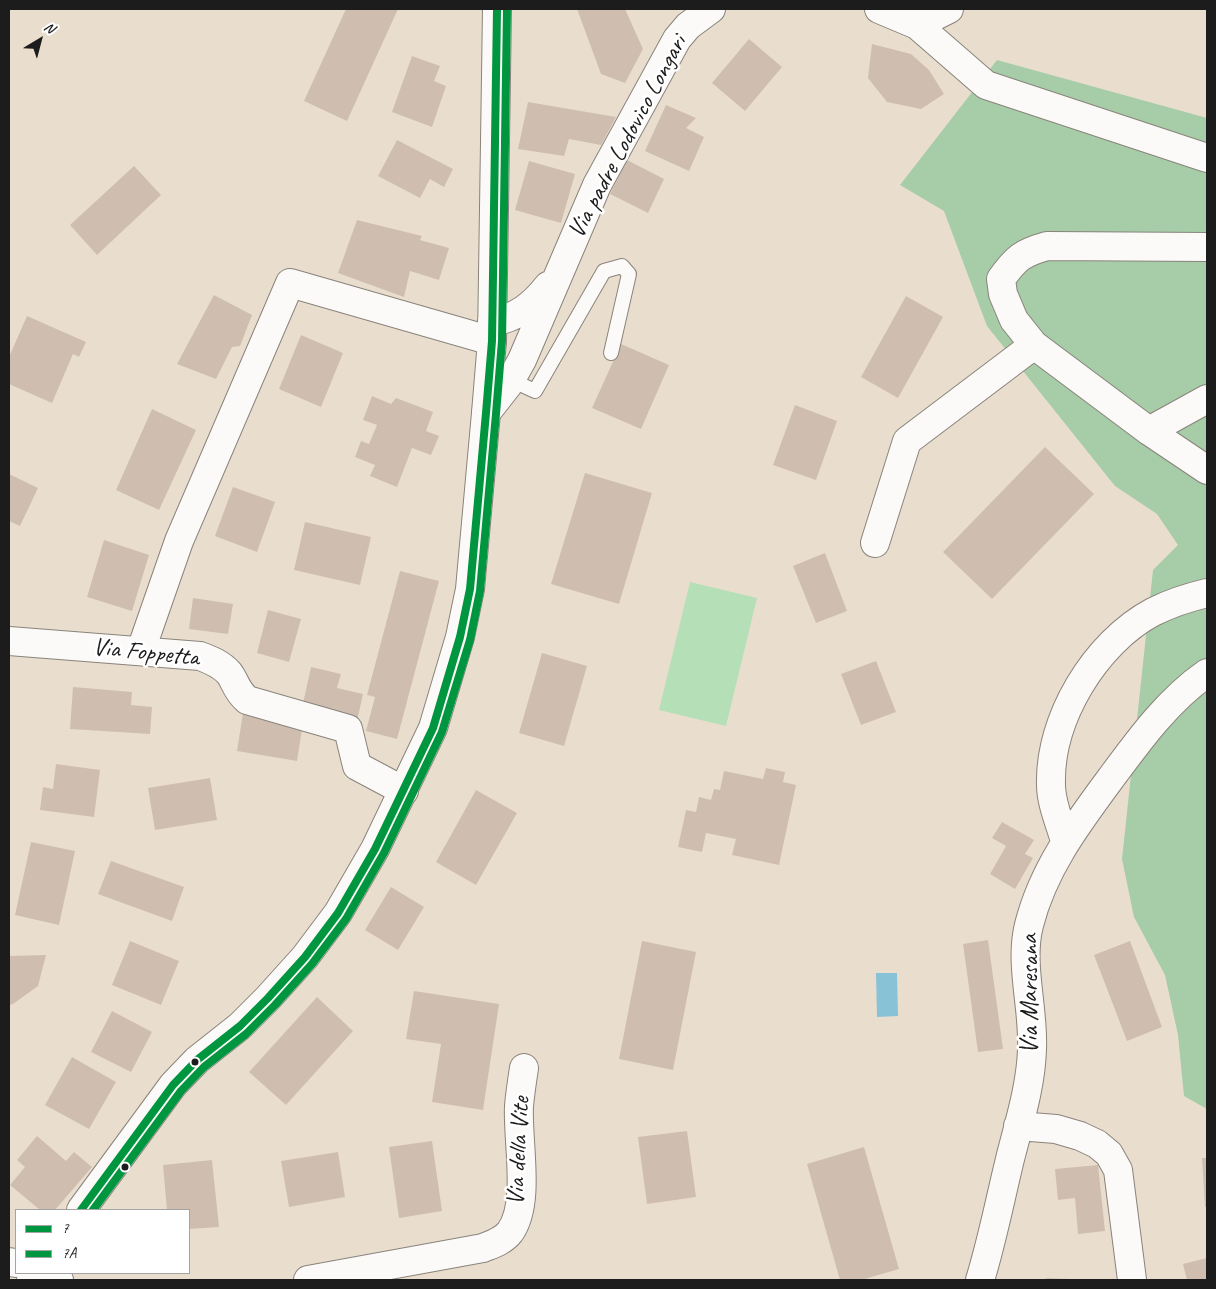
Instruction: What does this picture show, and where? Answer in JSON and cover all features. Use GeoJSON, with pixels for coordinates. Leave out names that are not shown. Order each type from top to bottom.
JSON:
{"type":"FeatureCollection","features":[{"type":"Feature","properties":{"kind":"street"},"geometry":{"type":"LineString","coordinates":[[82,1209],[173,1085],[197,1060],[240,1026],[305,957],[338,913],[375,850],[433,728],[460,636],[470,589],[486,413],[492,331],[496,9]]}},
{"type":"Feature","properties":{"kind":"street","name":"Via padre Lodovico Longari"},"geometry":{"type":"LineString","coordinates":[[486,413],[511,380],[534,336],[557,275],[597,185],[677,39],[688,26],[711,9]]}},
{"type":"Feature","properties":{"kind":"street"},"geometry":{"type":"LineString","coordinates":[[879,9],[917,25],[986,85],[1207,158]]}},
{"type":"Feature","properties":{"kind":"street"},"geometry":{"type":"LineString","coordinates":[[917,25],[949,9]]}},
{"type":"Feature","properties":{"kind":"street"},"geometry":{"type":"LineString","coordinates":[[1207,247],[1047,246],[1025,252],[1014,261],[1001,279],[1003,294],[1014,320],[1034,345],[1149,431],[1207,470]]}},
{"type":"Feature","properties":{"kind":"street","name":"Via padre Lodovico Longari"},"geometry":{"type":"LineString","coordinates":[[492,331],[504,320],[525,311],[541,296],[557,275]]}},
{"type":"Feature","properties":{"kind":"street"},"geometry":{"type":"LineString","coordinates":[[141,650],[179,542],[290,283],[492,331]]}},
{"type":"Feature","properties":{"kind":"street"},"geometry":{"type":"LineString","coordinates":[[875,543],[908,441],[1034,345]]}},
{"type":"Feature","properties":{"kind":"street"},"geometry":{"type":"LineString","coordinates":[[1149,431],[1207,399]]}},
{"type":"Feature","properties":{"kind":"street"},"geometry":{"type":"LineString","coordinates":[[1065,841],[1051,788],[1051,759],[1060,725],[1076,690],[1120,635],[1153,612],[1207,593]]}},
{"type":"Feature","properties":{"kind":"street","name":"Via Foppetta"},"geometry":{"type":"LineString","coordinates":[[9,641],[200,656],[218,663],[230,674],[236,690],[247,700],[348,730],[357,766],[404,791]]}},
{"type":"Feature","properties":{"kind":"street","name":"Via Maresana"},"geometry":{"type":"LineString","coordinates":[[980,1280],[1026,1096],[1032,1050],[1032,1009],[1025,948],[1029,925],[1041,887],[1065,841],[1130,752],[1166,708],[1207,673]]}},
{"type":"Feature","properties":{"kind":"street","name":"Via della Vite"},"geometry":{"type":"LineString","coordinates":[[308,1280],[483,1248],[500,1241],[509,1233],[517,1216],[520,1190],[519,1106],[524,1068]]}},
{"type":"Feature","properties":{"kind":"street"},"geometry":{"type":"LineString","coordinates":[[1018,1126],[1056,1129],[1080,1136],[1097,1144],[1108,1154],[1118,1170],[1132,1280]]}},
{"type":"Feature","properties":{"kind":"lane"},"geometry":{"type":"LineString","coordinates":[[511,380],[535,391],[604,271],[622,266],[629,274],[611,353]]}},
{"type":"Feature","properties":{"kind":"green space"},"geometry":{"type":"Polygon","coordinates":[[[997,60],[1207,118],[1207,1109],[1184,1096],[1178,1035],[1165,975],[1134,917],[1122,859],[1153,570],[1178,545],[1157,514],[1115,486],[987,326],[944,211],[900,185],[997,60]]]}},
{"type":"Feature","properties":{"kind":"green space"},"geometry":{"type":"Polygon","coordinates":[[[690,582],[757,598],[726,726],[659,710],[690,582]]]}},
{"type":"Feature","properties":{"kind":"water"},"geometry":{"type":"Polygon","coordinates":[[[876,973],[897,973],[898,1016],[877,1017],[876,973]]]}},
{"type":"Feature","properties":{"kind":"building"},"geometry":{"type":"Polygon","coordinates":[[[346,9],[398,9],[347,121],[304,101],[346,9]]]}},
{"type":"Feature","properties":{"kind":"building"},"geometry":{"type":"Polygon","coordinates":[[[577,9],[625,9],[643,49],[625,83],[601,74],[577,9]]]}},
{"type":"Feature","properties":{"kind":"building"},"geometry":{"type":"Polygon","coordinates":[[[749,39],[782,67],[745,111],[712,83],[749,39]]]}},
{"type":"Feature","properties":{"kind":"building"},"geometry":{"type":"Polygon","coordinates":[[[872,44],[911,54],[929,70],[944,94],[921,109],[887,102],[868,78],[872,44]]]}},
{"type":"Feature","properties":{"kind":"building"},"geometry":{"type":"Polygon","coordinates":[[[412,56],[440,66],[434,81],[446,86],[432,127],[392,112],[412,56]]]}},
{"type":"Feature","properties":{"kind":"building"},"geometry":{"type":"Polygon","coordinates":[[[528,102],[616,117],[601,145],[569,139],[564,156],[518,149],[528,102]]]}},
{"type":"Feature","properties":{"kind":"building"},"geometry":{"type":"Polygon","coordinates":[[[666,105],[696,118],[686,128],[704,137],[689,171],[645,151],[666,105]]]}},
{"type":"Feature","properties":{"kind":"building"},"geometry":{"type":"Polygon","coordinates":[[[397,140],[453,169],[444,187],[430,179],[420,198],[378,176],[397,140]]]}},
{"type":"Feature","properties":{"kind":"building"},"geometry":{"type":"Polygon","coordinates":[[[627,160],[664,179],[648,213],[610,194],[627,160]]]}},
{"type":"Feature","properties":{"kind":"building"},"geometry":{"type":"Polygon","coordinates":[[[529,161],[575,174],[561,223],[515,210],[529,161]]]}},
{"type":"Feature","properties":{"kind":"building"},"geometry":{"type":"Polygon","coordinates":[[[134,166],[161,195],[97,255],[70,225],[134,166]]]}},
{"type":"Feature","properties":{"kind":"building"},"geometry":{"type":"Polygon","coordinates":[[[357,220],[422,236],[420,240],[449,248],[439,280],[410,271],[404,297],[338,273],[357,220]]]}},
{"type":"Feature","properties":{"kind":"building"},"geometry":{"type":"Polygon","coordinates":[[[214,295],[252,315],[240,346],[232,347],[216,379],[177,364],[214,295]]]}},
{"type":"Feature","properties":{"kind":"building"},"geometry":{"type":"Polygon","coordinates":[[[906,296],[943,317],[898,398],[861,377],[906,296]]]}},
{"type":"Feature","properties":{"kind":"building"},"geometry":{"type":"Polygon","coordinates":[[[27,316],[86,342],[79,357],[73,354],[52,403],[9,384],[9,357],[27,316]]]}},
{"type":"Feature","properties":{"kind":"building"},"geometry":{"type":"Polygon","coordinates":[[[301,335],[343,353],[321,407],[279,389],[301,335]]]}},
{"type":"Feature","properties":{"kind":"building"},"geometry":{"type":"Polygon","coordinates":[[[621,344],[669,365],[641,429],[592,408],[621,344]]]}},
{"type":"Feature","properties":{"kind":"building"},"geometry":{"type":"Polygon","coordinates":[[[372,396],[391,404],[396,398],[433,412],[426,431],[439,436],[431,455],[412,448],[397,487],[370,476],[375,465],[355,457],[361,441],[369,444],[377,425],[363,420],[372,396]]]}},
{"type":"Feature","properties":{"kind":"building"},"geometry":{"type":"Polygon","coordinates":[[[795,405],[837,421],[816,480],[773,465],[795,405]]]}},
{"type":"Feature","properties":{"kind":"building"},"geometry":{"type":"Polygon","coordinates":[[[152,409],[196,430],[159,510],[116,490],[152,409]]]}},
{"type":"Feature","properties":{"kind":"building"},"geometry":{"type":"Polygon","coordinates":[[[1045,447],[1094,494],[992,599],[943,552],[1045,447]]]}},
{"type":"Feature","properties":{"kind":"building"},"geometry":{"type":"Polygon","coordinates":[[[585,473],[652,493],[619,604],[551,584],[585,473]]]}},
{"type":"Feature","properties":{"kind":"building"},"geometry":{"type":"Polygon","coordinates":[[[9,474],[38,488],[20,526],[9,521],[9,474]]]}},
{"type":"Feature","properties":{"kind":"building"},"geometry":{"type":"Polygon","coordinates":[[[233,487],[275,502],[257,552],[215,536],[233,487]]]}},
{"type":"Feature","properties":{"kind":"building"},"geometry":{"type":"Polygon","coordinates":[[[305,522],[371,537],[360,585],[294,570],[305,522]]]}},
{"type":"Feature","properties":{"kind":"building"},"geometry":{"type":"Polygon","coordinates":[[[104,540],[149,555],[132,611],[87,597],[104,540]]]}},
{"type":"Feature","properties":{"kind":"building"},"geometry":{"type":"Polygon","coordinates":[[[825,553],[847,611],[816,623],[793,566],[825,553]]]}},
{"type":"Feature","properties":{"kind":"building"},"geometry":{"type":"Polygon","coordinates":[[[400,571],[439,581],[397,739],[366,731],[375,697],[367,695],[400,571]]]}},
{"type":"Feature","properties":{"kind":"building"},"geometry":{"type":"Polygon","coordinates":[[[193,598],[233,604],[228,634],[189,629],[193,598]]]}},
{"type":"Feature","properties":{"kind":"building"},"geometry":{"type":"Polygon","coordinates":[[[268,610],[301,619],[289,662],[257,653],[268,610]]]}},
{"type":"Feature","properties":{"kind":"building"},"geometry":{"type":"Polygon","coordinates":[[[542,653],[587,666],[564,746],[519,733],[542,653]]]}},
{"type":"Feature","properties":{"kind":"building"},"geometry":{"type":"Polygon","coordinates":[[[876,661],[896,712],[861,725],[841,674],[876,661]]]}},
{"type":"Feature","properties":{"kind":"building"},"geometry":{"type":"Polygon","coordinates":[[[311,667],[341,674],[337,688],[363,694],[357,721],[302,708],[311,667]]]}},
{"type":"Feature","properties":{"kind":"building"},"geometry":{"type":"Polygon","coordinates":[[[73,687],[132,692],[131,705],[152,707],[150,734],[70,729],[73,687]]]}},
{"type":"Feature","properties":{"kind":"building"},"geometry":{"type":"Polygon","coordinates":[[[243,713],[303,723],[297,761],[237,751],[243,713]]]}},
{"type":"Feature","properties":{"kind":"building"},"geometry":{"type":"Polygon","coordinates":[[[56,764],[100,770],[94,817],[40,810],[43,787],[53,789],[56,764]]]}},
{"type":"Feature","properties":{"kind":"building"},"geometry":{"type":"Polygon","coordinates":[[[766,768],[785,772],[783,782],[796,785],[779,865],[732,855],[736,839],[706,833],[702,852],[678,847],[686,810],[696,812],[699,797],[711,800],[714,789],[720,790],[724,771],[763,779],[766,768]]]}},
{"type":"Feature","properties":{"kind":"building"},"geometry":{"type":"Polygon","coordinates":[[[210,778],[217,820],[155,830],[148,788],[210,778]]]}},
{"type":"Feature","properties":{"kind":"building"},"geometry":{"type":"Polygon","coordinates":[[[476,790],[517,813],[476,885],[436,862],[476,790]]]}},
{"type":"Feature","properties":{"kind":"building"},"geometry":{"type":"Polygon","coordinates":[[[1002,822],[1034,840],[1025,854],[1033,858],[1015,889],[990,874],[1006,846],[992,838],[1002,822]]]}},
{"type":"Feature","properties":{"kind":"building"},"geometry":{"type":"Polygon","coordinates":[[[31,842],[75,851],[59,925],[15,915],[31,842]]]}},
{"type":"Feature","properties":{"kind":"building"},"geometry":{"type":"Polygon","coordinates":[[[111,861],[184,887],[172,921],[98,894],[111,861]]]}},
{"type":"Feature","properties":{"kind":"building"},"geometry":{"type":"Polygon","coordinates":[[[391,887],[424,907],[398,950],[365,930],[391,887]]]}},
{"type":"Feature","properties":{"kind":"building"},"geometry":{"type":"Polygon","coordinates":[[[988,940],[1003,1049],[978,1052],[963,944],[988,940]]]}},
{"type":"Feature","properties":{"kind":"building"},"geometry":{"type":"Polygon","coordinates":[[[130,941],[179,961],[161,1005],[112,985],[130,941]]]}},
{"type":"Feature","properties":{"kind":"building"},"geometry":{"type":"Polygon","coordinates":[[[642,941],[696,952],[673,1070],[619,1059],[642,941]]]}},
{"type":"Feature","properties":{"kind":"building"},"geometry":{"type":"Polygon","coordinates":[[[1130,941],[1162,1027],[1127,1041],[1094,955],[1130,941]]]}},
{"type":"Feature","properties":{"kind":"building"},"geometry":{"type":"Polygon","coordinates":[[[46,955],[38,986],[9,1005],[9,956],[46,955]]]}},
{"type":"Feature","properties":{"kind":"building"},"geometry":{"type":"Polygon","coordinates":[[[414,991],[499,1004],[483,1110],[432,1102],[441,1044],[406,1039],[414,991]]]}},
{"type":"Feature","properties":{"kind":"building"},"geometry":{"type":"Polygon","coordinates":[[[317,997],[353,1031],[286,1105],[249,1072],[317,997]]]}},
{"type":"Feature","properties":{"kind":"building"},"geometry":{"type":"Polygon","coordinates":[[[112,1011],[152,1032],[131,1072],[91,1052],[112,1011]]]}},
{"type":"Feature","properties":{"kind":"building"},"geometry":{"type":"Polygon","coordinates":[[[72,1057],[116,1082],[89,1129],[45,1105],[72,1057]]]}},
{"type":"Feature","properties":{"kind":"building"},"geometry":{"type":"Polygon","coordinates":[[[687,1131],[696,1197],[647,1204],[638,1137],[687,1131]]]}},
{"type":"Feature","properties":{"kind":"building"},"geometry":{"type":"Polygon","coordinates":[[[37,1136],[66,1161],[74,1152],[92,1167],[56,1209],[39,1209],[10,1185],[25,1167],[17,1160],[37,1136]]]}},
{"type":"Feature","properties":{"kind":"building"},"geometry":{"type":"Polygon","coordinates":[[[432,1141],[442,1211],[399,1218],[389,1147],[432,1141]]]}},
{"type":"Feature","properties":{"kind":"building"},"geometry":{"type":"Polygon","coordinates":[[[864,1147],[899,1269],[861,1280],[840,1280],[807,1164],[864,1147]]]}},
{"type":"Feature","properties":{"kind":"building"},"geometry":{"type":"Polygon","coordinates":[[[338,1152],[345,1197],[289,1207],[281,1161],[338,1152]]]}},
{"type":"Feature","properties":{"kind":"building"},"geometry":{"type":"Polygon","coordinates":[[[1202,1158],[1207,1158],[1207,1207],[1205,1207],[1202,1158]]]}},
{"type":"Feature","properties":{"kind":"building"},"geometry":{"type":"Polygon","coordinates":[[[212,1160],[219,1227],[190,1229],[190,1209],[167,1209],[163,1165],[212,1160]]]}},
{"type":"Feature","properties":{"kind":"building"},"geometry":{"type":"Polygon","coordinates":[[[1098,1165],[1105,1231],[1078,1234],[1075,1198],[1058,1200],[1055,1169],[1098,1165]]]}},
{"type":"Feature","properties":{"kind":"building"},"geometry":{"type":"Polygon","coordinates":[[[1207,1258],[1207,1280],[1187,1280],[1183,1264],[1207,1258]]]}},
{"type":"Feature","properties":{"kind":"building"},"geometry":{"type":"Polygon","coordinates":[[[1046,1278],[1071,1279],[1071,1280],[1045,1280],[1046,1278]]]}},
{"type":"Feature","properties":{"kind":"transit line","name":"7"},"geometry":{"type":"LineString","coordinates":[[82,1209],[173,1085],[197,1060],[240,1026],[268,998],[305,957],[338,913],[375,849],[433,728],[460,637],[470,589],[486,413],[492,341],[497,9]]}},
{"type":"Feature","properties":{"kind":"transit line","name":"7A"},"geometry":{"type":"LineString","coordinates":[[94,1209],[181,1091],[204,1067],[246,1034],[275,1005],[312,964],[346,919],[384,853],[442,732],[470,640],[480,591],[496,414],[502,341],[507,9]]}}]}
